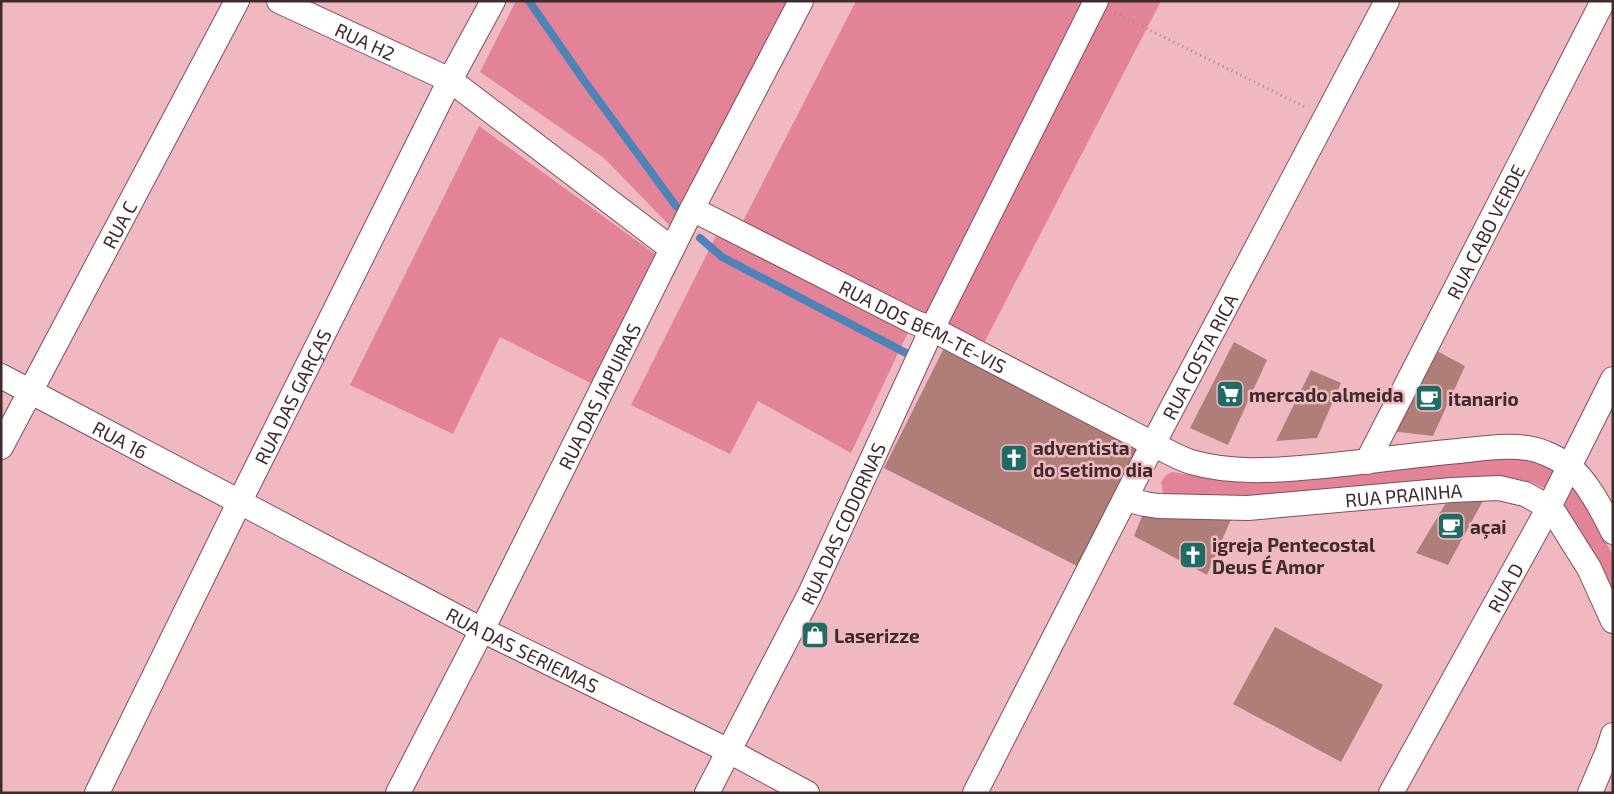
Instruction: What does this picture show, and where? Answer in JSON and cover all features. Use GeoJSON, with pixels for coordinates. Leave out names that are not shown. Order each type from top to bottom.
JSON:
{"type":"FeatureCollection","features":[{"type":"Feature","properties":{"kind":"street","name":"RUA C"},"geometry":{"type":"LineString","coordinates":[[1,447],[237,1]]}},
{"type":"Feature","properties":{"kind":"street","name":"RUA H2"},"geometry":{"type":"LineString","coordinates":[[279,1],[450,80],[672,249]]}},
{"type":"Feature","properties":{"kind":"street","name":"RUA DAS GARÇAS"},"geometry":{"type":"LineString","coordinates":[[97,793],[450,80],[493,1]]}},
{"type":"Feature","properties":{"kind":"street","name":"RUA DAS JAPUIRAS"},"geometry":{"type":"LineString","coordinates":[[398,793],[482,630],[692,209],[802,1]]}},
{"type":"Feature","properties":{"kind":"street","name":"RUA COSTA RICA"},"geometry":{"type":"LineString","coordinates":[[975,793],[1153,444],[1387,1]]}},
{"type":"Feature","properties":{"kind":"street","name":"RUA CABO VERDE"},"geometry":{"type":"LineString","coordinates":[[1366,462],[1603,1]]}},
{"type":"Feature","properties":{"kind":"street","name":"RUA DAS CODORNAS"},"geometry":{"type":"LineString","coordinates":[[707,793],[810,594],[932,329],[1096,2]]}},
{"type":"Feature","properties":{"kind":"street","name":"RUA DOS BEM-TE-VIS"},"geometry":{"type":"LineString","coordinates":[[692,209],[914,322],[932,329],[1153,444]]}},
{"type":"Feature","properties":{"kind":"street","name":"RUA 16"},"geometry":{"type":"LineString","coordinates":[[1,376],[239,503]]}},
{"type":"Feature","properties":{"kind":"street","name":"RUA D"},"geometry":{"type":"LineString","coordinates":[[1391,793],[1548,508],[1613,379]]}},
{"type":"Feature","properties":{"kind":"street","name":"RUA PRAINHA"},"geometry":{"type":"LineString","coordinates":[[1153,444],[1189,462],[1222,468],[1274,471],[1442,452],[1497,447],[1526,448],[1544,452],[1569,467],[1582,480],[1613,532]]}},
{"type":"Feature","properties":{"kind":"street","name":"RUA PRAINHA"},"geometry":{"type":"LineString","coordinates":[[1125,499],[1158,506],[1248,508],[1452,490],[1499,488],[1525,494],[1555,514],[1589,568],[1613,621]]}},
{"type":"Feature","properties":{"kind":"street","name":"RUA DAS SERIEMAS"},"geometry":{"type":"LineString","coordinates":[[239,503],[482,630],[729,751],[807,793]]}},
{"type":"Feature","properties":{"kind":"street"},"geometry":{"type":"LineString","coordinates":[[1590,793],[1613,735]]}},
{"type":"Feature","properties":{"kind":"path"},"geometry":{"type":"LineString","coordinates":[[1096,2],[1325,118]]}},
{"type":"Feature","properties":{"kind":"shaded area"},"geometry":{"type":"Polygon","coordinates":[[[516,1],[795,1],[675,231],[604,158],[480,72],[516,1]]]}},
{"type":"Feature","properties":{"kind":"shaded area"},"geometry":{"type":"Polygon","coordinates":[[[856,1],[1161,1],[984,343],[741,225],[856,1]]]}},
{"type":"Feature","properties":{"kind":"shaded area"},"geometry":{"type":"Polygon","coordinates":[[[479,126],[659,257],[596,386],[500,337],[453,434],[350,385],[479,126]]]}},
{"type":"Feature","properties":{"kind":"shaded area"},"geometry":{"type":"Polygon","coordinates":[[[719,230],[910,328],[851,453],[758,401],[730,454],[631,405],[719,230]]]}},
{"type":"Feature","properties":{"kind":"shaded area"},"geometry":{"type":"Polygon","coordinates":[[[1465,459],[1543,461],[1564,472],[1594,518],[1613,556],[1613,602],[1566,509],[1555,493],[1531,482],[1501,476],[1376,487],[1295,497],[1173,498],[1163,494],[1161,482],[1166,475],[1172,472],[1247,483],[1465,459]]]}},
{"type":"Feature","properties":{"kind":"building","name":"mercado almeida"},"geometry":{"type":"Polygon","coordinates":[[[1234,342],[1267,360],[1228,445],[1190,428],[1234,342]]]}},
{"type":"Feature","properties":{"kind":"building","name":"adventista do setimo dia"},"geometry":{"type":"Polygon","coordinates":[[[945,346],[1145,449],[1083,569],[884,468],[945,346]]]}},
{"type":"Feature","properties":{"kind":"building","name":"itanario"},"geometry":{"type":"Polygon","coordinates":[[[1437,351],[1465,366],[1433,436],[1390,431],[1437,351]]]}},
{"type":"Feature","properties":{"kind":"building"},"geometry":{"type":"Polygon","coordinates":[[[1311,370],[1341,383],[1317,438],[1276,441],[1311,370]]]}},
{"type":"Feature","properties":{"kind":"building","name":"açai"},"geometry":{"type":"Polygon","coordinates":[[[1450,496],[1484,499],[1448,565],[1416,553],[1450,496]]]}},
{"type":"Feature","properties":{"kind":"building","name":"igreja Pentecostal Deus É Amor"},"geometry":{"type":"Polygon","coordinates":[[[1143,514],[1232,517],[1207,575],[1134,536],[1143,514]]]}},
{"type":"Feature","properties":{"kind":"building"},"geometry":{"type":"Polygon","coordinates":[[[1275,627],[1383,685],[1341,762],[1233,704],[1275,627]]]}},
{"type":"Feature","properties":{"kind":"waterway"},"geometry":{"type":"LineString","coordinates":[[529,1],[585,82],[676,206]]}},
{"type":"Feature","properties":{"kind":"waterway"},"geometry":{"type":"LineString","coordinates":[[700,238],[722,257],[908,354]]}},
{"type":"Feature","properties":{"kind":"place","name":"mercado almeida"},"geometry":{"type":"Point","coordinates":[1230,394]}},
{"type":"Feature","properties":{"kind":"place","name":"itanario"},"geometry":{"type":"Point","coordinates":[1429,398]}},
{"type":"Feature","properties":{"kind":"place","name":"adventista do setimo dia"},"geometry":{"type":"Point","coordinates":[1014,458]}},
{"type":"Feature","properties":{"kind":"place","name":"açai"},"geometry":{"type":"Point","coordinates":[1451,526]}},
{"type":"Feature","properties":{"kind":"place","name":"igreja Pentecostal Deus É Amor"},"geometry":{"type":"Point","coordinates":[1193,555]}},
{"type":"Feature","properties":{"kind":"place","name":"Laserizze"},"geometry":{"type":"Point","coordinates":[815,635]}}]}
